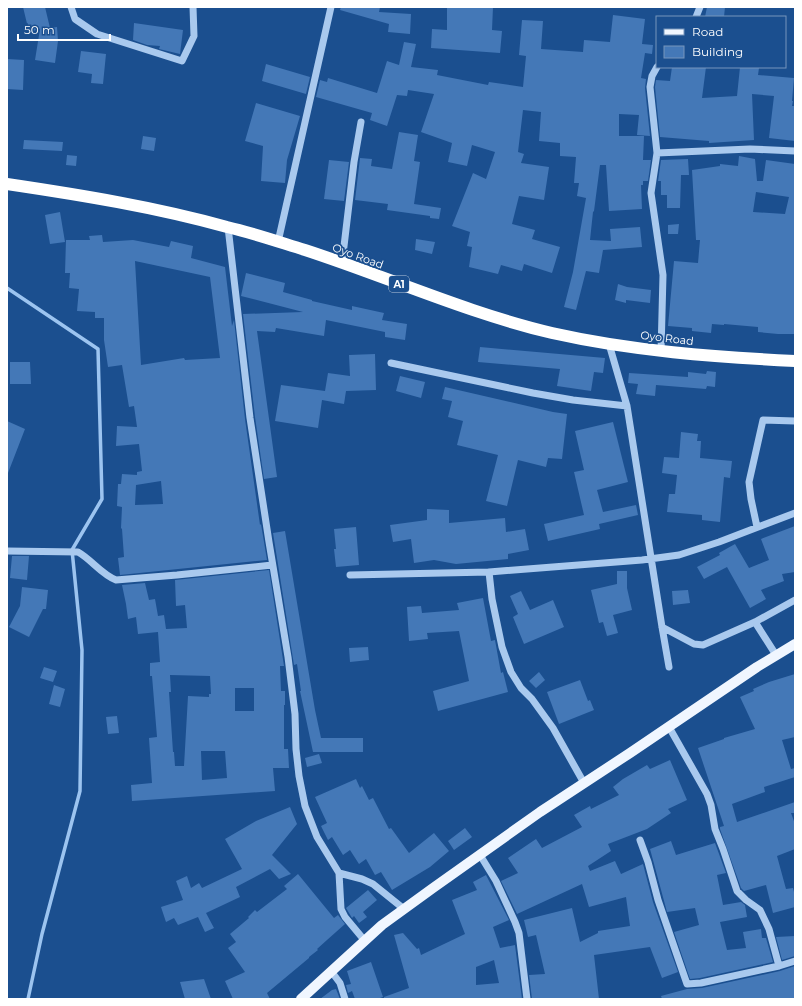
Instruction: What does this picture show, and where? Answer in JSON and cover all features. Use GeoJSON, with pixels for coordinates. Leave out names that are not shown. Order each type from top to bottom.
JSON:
{"type":"FeatureCollection","features":[{"type":"Feature","properties":{"kind":"highway","name":"Oyo Road"},"geometry":{"type":"LineString","coordinates":[[7,184],[88,196],[172,213],[228,227],[278,242],[449,302],[552,333],[661,352],[743,359],[795,361]]}},
{"type":"Feature","properties":{"kind":"main road"},"geometry":{"type":"LineString","coordinates":[[301,999],[382,925],[404,909],[540,812],[757,667],[795,644]]}},
{"type":"Feature","properties":{"kind":"street"},"geometry":{"type":"LineString","coordinates":[[71,7],[75,18],[97,34],[182,62],[194,36],[193,7]]}},
{"type":"Feature","properties":{"kind":"street"},"geometry":{"type":"LineString","coordinates":[[278,242],[331,7]]}},
{"type":"Feature","properties":{"kind":"street"},"geometry":{"type":"LineString","coordinates":[[656,68],[652,76],[650,87],[656,152],[652,193],[663,275],[661,352]]}},
{"type":"Feature","properties":{"kind":"street"},"geometry":{"type":"LineString","coordinates":[[342,264],[354,162],[361,122]]}},
{"type":"Feature","properties":{"kind":"street"},"geometry":{"type":"LineString","coordinates":[[656,152],[750,149],[795,151]]}},
{"type":"Feature","properties":{"kind":"street"},"geometry":{"type":"LineString","coordinates":[[228,227],[250,418],[272,565],[288,657],[295,714],[296,749],[305,806],[317,837],[338,874],[341,909],[345,917],[365,941]]}},
{"type":"Feature","properties":{"kind":"street"},"geometry":{"type":"LineString","coordinates":[[609,344],[627,406],[669,667]]}},
{"type":"Feature","properties":{"kind":"street"},"geometry":{"type":"LineString","coordinates":[[391,363],[534,393],[573,400],[627,406]]}},
{"type":"Feature","properties":{"kind":"street"},"geometry":{"type":"LineString","coordinates":[[757,527],[749,482],[763,420],[795,421]]}},
{"type":"Feature","properties":{"kind":"street"},"geometry":{"type":"LineString","coordinates":[[350,575],[489,572],[651,559],[679,555],[719,542],[795,513]]}},
{"type":"Feature","properties":{"kind":"street"},"geometry":{"type":"LineString","coordinates":[[7,551],[78,552],[116,580],[272,565]]}},
{"type":"Feature","properties":{"kind":"street"},"geometry":{"type":"LineString","coordinates":[[489,572],[499,634],[511,672],[521,688],[532,699],[553,728],[584,783]]}},
{"type":"Feature","properties":{"kind":"street"},"geometry":{"type":"LineString","coordinates":[[662,627],[694,644],[703,644],[755,622],[795,600]]}},
{"type":"Feature","properties":{"kind":"street"},"geometry":{"type":"LineString","coordinates":[[755,622],[776,655]]}},
{"type":"Feature","properties":{"kind":"street"},"geometry":{"type":"LineString","coordinates":[[669,727],[707,794],[711,805],[714,828],[723,849],[737,891],[746,900],[760,910],[769,929],[779,966]]}},
{"type":"Feature","properties":{"kind":"street"},"geometry":{"type":"LineString","coordinates":[[640,840],[648,862],[658,900],[687,984],[700,983],[779,966],[795,961]]}},
{"type":"Feature","properties":{"kind":"street"},"geometry":{"type":"LineString","coordinates":[[480,855],[496,881],[517,927],[521,947],[527,999]]}},
{"type":"Feature","properties":{"kind":"street"},"geometry":{"type":"LineString","coordinates":[[338,874],[362,879],[373,884],[404,909]]}},
{"type":"Feature","properties":{"kind":"street"},"geometry":{"type":"LineString","coordinates":[[331,971],[340,983],[345,999]]}},
{"type":"Feature","properties":{"kind":"building"},"geometry":{"type":"Polygon","coordinates":[[[23,7],[45,7],[50,28],[57,27],[58,41],[55,63],[35,60],[40,29],[29,32],[23,7]]]}},
{"type":"Feature","properties":{"kind":"building"},"geometry":{"type":"Polygon","coordinates":[[[341,7],[380,7],[379,12],[411,14],[410,34],[388,32],[389,24],[340,10],[341,7]]]}},
{"type":"Feature","properties":{"kind":"building"},"geometry":{"type":"Polygon","coordinates":[[[447,7],[493,7],[492,30],[502,31],[500,53],[431,48],[432,29],[447,30],[447,7]]]}},
{"type":"Feature","properties":{"kind":"building"},"geometry":{"type":"Polygon","coordinates":[[[707,7],[725,7],[724,16],[705,16],[707,7]]]}},
{"type":"Feature","properties":{"kind":"building"},"geometry":{"type":"Polygon","coordinates":[[[613,15],[645,19],[642,44],[653,45],[652,54],[645,53],[641,78],[646,79],[645,88],[650,136],[637,135],[639,115],[619,114],[619,136],[644,136],[643,160],[651,160],[648,181],[643,181],[643,185],[641,185],[642,209],[609,211],[606,165],[600,165],[590,240],[611,241],[610,229],[640,227],[642,247],[603,250],[599,273],[586,271],[576,310],[564,307],[573,272],[586,198],[577,196],[579,183],[574,183],[576,157],[560,156],[560,143],[539,141],[541,112],[523,110],[518,152],[524,154],[521,163],[549,167],[544,200],[519,196],[512,224],[535,230],[532,239],[560,247],[552,273],[524,264],[522,271],[501,265],[498,274],[469,267],[472,247],[467,246],[470,232],[452,226],[473,173],[486,179],[495,152],[472,145],[467,166],[448,162],[452,143],[421,132],[434,94],[408,90],[407,96],[397,95],[387,126],[370,120],[372,113],[316,97],[320,80],[327,82],[328,78],[377,93],[387,61],[399,65],[404,42],[416,44],[411,67],[438,70],[437,75],[488,85],[489,82],[523,87],[526,56],[519,55],[522,20],[543,21],[541,49],[583,52],[584,40],[610,42],[613,15]]]}},
{"type":"Feature","properties":{"kind":"building"},"geometry":{"type":"Polygon","coordinates":[[[134,23],[183,30],[180,54],[159,49],[160,46],[147,45],[133,40],[134,23]]]}},
{"type":"Feature","properties":{"kind":"building"},"geometry":{"type":"Polygon","coordinates":[[[81,51],[106,54],[103,84],[91,83],[92,74],[78,72],[81,51]]]}},
{"type":"Feature","properties":{"kind":"building"},"geometry":{"type":"Polygon","coordinates":[[[7,59],[24,60],[23,90],[7,89],[7,59]]]}},
{"type":"Feature","properties":{"kind":"building"},"geometry":{"type":"Polygon","coordinates":[[[266,64],[310,77],[306,94],[262,81],[266,64]]]}},
{"type":"Feature","properties":{"kind":"building"},"geometry":{"type":"Polygon","coordinates":[[[672,68],[706,68],[702,98],[737,96],[740,68],[759,68],[758,75],[794,78],[792,106],[795,106],[795,141],[769,138],[774,96],[752,94],[754,140],[709,143],[709,141],[660,137],[655,87],[656,80],[670,81],[672,68]]]}},
{"type":"Feature","properties":{"kind":"building"},"geometry":{"type":"Polygon","coordinates":[[[256,103],[300,116],[287,160],[285,183],[261,181],[263,146],[245,141],[256,103]]]}},
{"type":"Feature","properties":{"kind":"building"},"geometry":{"type":"Polygon","coordinates":[[[399,132],[418,135],[414,161],[420,162],[414,204],[441,208],[439,219],[430,218],[430,216],[387,210],[388,204],[355,200],[360,158],[372,159],[371,166],[392,169],[399,132]]]}},
{"type":"Feature","properties":{"kind":"building"},"geometry":{"type":"Polygon","coordinates":[[[143,136],[156,138],[154,151],[141,149],[143,136]]]}},
{"type":"Feature","properties":{"kind":"building"},"geometry":{"type":"Polygon","coordinates":[[[24,140],[63,142],[62,151],[23,149],[24,140]]]}},
{"type":"Feature","properties":{"kind":"building"},"geometry":{"type":"Polygon","coordinates":[[[67,155],[77,156],[76,166],[66,165],[67,155]]]}},
{"type":"Feature","properties":{"kind":"building"},"geometry":{"type":"Polygon","coordinates":[[[739,156],[755,159],[757,181],[763,181],[766,160],[795,164],[795,334],[758,332],[758,327],[724,324],[712,324],[711,333],[692,331],[692,328],[668,326],[674,261],[698,263],[700,240],[696,240],[692,170],[720,166],[720,164],[738,166],[739,156]],[[756,192],[753,212],[785,214],[789,197],[756,192]]]}},
{"type":"Feature","properties":{"kind":"building"},"geometry":{"type":"Polygon","coordinates":[[[688,159],[689,175],[681,175],[680,208],[667,208],[667,195],[661,195],[661,181],[658,181],[661,160],[688,159]]]}},
{"type":"Feature","properties":{"kind":"building"},"geometry":{"type":"Polygon","coordinates":[[[329,160],[349,162],[344,201],[324,199],[329,160]]]}},
{"type":"Feature","properties":{"kind":"building"},"geometry":{"type":"Polygon","coordinates":[[[60,212],[65,242],[50,244],[45,215],[60,212]]]}},
{"type":"Feature","properties":{"kind":"building"},"geometry":{"type":"Polygon","coordinates":[[[679,224],[678,234],[668,234],[668,225],[679,224]]]}},
{"type":"Feature","properties":{"kind":"building"},"geometry":{"type":"Polygon","coordinates":[[[102,235],[103,242],[133,240],[169,247],[171,241],[193,246],[191,258],[225,267],[232,326],[234,320],[245,419],[260,525],[261,524],[267,560],[120,575],[118,558],[124,557],[121,528],[122,507],[117,506],[118,484],[121,484],[122,474],[137,475],[137,472],[142,471],[139,444],[116,446],[117,426],[137,427],[134,406],[129,407],[122,365],[108,367],[104,340],[104,318],[95,318],[95,312],[77,311],[79,289],[69,288],[70,273],[65,273],[66,240],[90,240],[89,236],[102,235]],[[135,261],[141,365],[184,358],[185,360],[220,358],[210,277],[135,261]],[[161,481],[136,485],[135,505],[163,504],[161,481]]]}},
{"type":"Feature","properties":{"kind":"building"},"geometry":{"type":"Polygon","coordinates":[[[416,239],[435,242],[432,254],[415,250],[416,239]]]}},
{"type":"Feature","properties":{"kind":"building"},"geometry":{"type":"Polygon","coordinates":[[[246,273],[285,283],[283,292],[312,301],[352,310],[352,306],[384,313],[382,320],[407,324],[405,340],[385,337],[385,332],[326,320],[324,336],[276,328],[275,332],[257,331],[277,477],[264,479],[243,314],[303,312],[241,296],[246,273]]]}},
{"type":"Feature","properties":{"kind":"building"},"geometry":{"type":"Polygon","coordinates":[[[618,284],[627,287],[651,290],[650,303],[626,300],[626,303],[615,300],[618,284]]]}},
{"type":"Feature","properties":{"kind":"building"},"geometry":{"type":"Polygon","coordinates":[[[480,347],[605,358],[603,373],[594,372],[591,391],[557,386],[560,369],[478,362],[480,347]]]}},
{"type":"Feature","properties":{"kind":"building"},"geometry":{"type":"Polygon","coordinates":[[[375,354],[376,390],[346,391],[344,404],[322,400],[318,428],[275,421],[281,385],[325,391],[328,373],[350,376],[349,355],[375,354]]]}},
{"type":"Feature","properties":{"kind":"building"},"geometry":{"type":"Polygon","coordinates":[[[10,362],[30,362],[31,384],[10,384],[10,362]]]}},
{"type":"Feature","properties":{"kind":"building"},"geometry":{"type":"Polygon","coordinates":[[[707,371],[716,372],[715,387],[707,386],[706,389],[656,385],[655,396],[636,394],[638,384],[628,383],[629,373],[688,377],[688,372],[706,374],[707,371]]]}},
{"type":"Feature","properties":{"kind":"building"},"geometry":{"type":"Polygon","coordinates":[[[400,376],[425,382],[421,398],[396,391],[400,376]]]}},
{"type":"Feature","properties":{"kind":"building"},"geometry":{"type":"Polygon","coordinates":[[[445,387],[567,414],[562,459],[548,458],[546,467],[518,460],[507,506],[486,501],[498,455],[457,445],[463,421],[448,417],[452,401],[442,399],[445,387]]]}},
{"type":"Feature","properties":{"kind":"building"},"geometry":{"type":"Polygon","coordinates":[[[7,421],[25,429],[8,473],[7,473],[7,421]]]}},
{"type":"Feature","properties":{"kind":"building"},"geometry":{"type":"Polygon","coordinates":[[[613,422],[628,482],[597,490],[603,512],[636,505],[638,515],[599,524],[600,529],[548,541],[544,524],[584,515],[574,472],[584,470],[575,431],[613,422]]]}},
{"type":"Feature","properties":{"kind":"building"},"geometry":{"type":"Polygon","coordinates":[[[681,432],[698,434],[697,441],[701,441],[700,458],[732,461],[730,478],[724,477],[720,522],[702,520],[702,515],[667,512],[669,494],[675,494],[677,475],[662,473],[664,457],[679,458],[681,432]]]}},
{"type":"Feature","properties":{"kind":"building"},"geometry":{"type":"Polygon","coordinates":[[[427,509],[449,510],[449,523],[505,518],[506,532],[525,529],[529,550],[508,554],[508,559],[456,564],[434,560],[414,563],[411,539],[393,542],[390,525],[427,520],[427,509]]]}},
{"type":"Feature","properties":{"kind":"building"},"geometry":{"type":"Polygon","coordinates":[[[795,526],[795,572],[782,574],[784,581],[761,590],[766,599],[750,608],[727,567],[704,579],[697,567],[720,555],[719,553],[735,544],[749,568],[769,560],[761,539],[795,526]]]}},
{"type":"Feature","properties":{"kind":"building"},"geometry":{"type":"Polygon","coordinates":[[[356,527],[359,565],[336,567],[334,529],[356,527]]]}},
{"type":"Feature","properties":{"kind":"building"},"geometry":{"type":"Polygon","coordinates":[[[285,531],[321,738],[363,738],[363,752],[313,752],[300,691],[297,664],[294,665],[273,533],[285,531]]]}},
{"type":"Feature","properties":{"kind":"building"},"geometry":{"type":"Polygon","coordinates":[[[12,556],[29,556],[27,580],[10,578],[12,556]]]}},
{"type":"Feature","properties":{"kind":"building"},"geometry":{"type":"Polygon","coordinates":[[[269,570],[284,666],[280,666],[281,691],[285,691],[284,749],[288,749],[289,768],[273,768],[275,791],[132,801],[131,785],[152,783],[149,738],[157,737],[152,676],[150,676],[150,663],[160,662],[158,632],[138,634],[136,617],[128,619],[122,585],[145,583],[149,600],[155,599],[158,616],[164,615],[166,629],[187,628],[185,605],[176,606],[175,580],[269,570]],[[170,675],[171,692],[169,692],[175,766],[184,766],[188,696],[209,697],[209,694],[211,694],[210,676],[170,675]],[[235,688],[235,711],[254,711],[254,688],[235,688]],[[201,751],[202,780],[227,778],[225,751],[201,751]]]}},
{"type":"Feature","properties":{"kind":"building"},"geometry":{"type":"Polygon","coordinates":[[[617,571],[627,571],[627,588],[632,610],[613,615],[618,633],[607,636],[603,622],[599,623],[591,590],[617,584],[617,571]]]}},
{"type":"Feature","properties":{"kind":"building"},"geometry":{"type":"Polygon","coordinates":[[[22,587],[48,590],[46,609],[43,609],[29,637],[9,627],[20,606],[22,587]]]}},
{"type":"Feature","properties":{"kind":"building"},"geometry":{"type":"Polygon","coordinates":[[[688,590],[690,603],[673,605],[672,591],[688,590]]]}},
{"type":"Feature","properties":{"kind":"building"},"geometry":{"type":"Polygon","coordinates":[[[521,591],[530,610],[553,600],[564,627],[524,644],[513,617],[518,614],[510,596],[521,591]]]}},
{"type":"Feature","properties":{"kind":"building"},"geometry":{"type":"Polygon","coordinates":[[[483,598],[491,641],[495,640],[501,673],[503,672],[508,692],[438,711],[433,691],[469,681],[459,631],[427,633],[428,639],[409,641],[407,607],[421,606],[422,613],[459,610],[457,603],[483,598]]]}},
{"type":"Feature","properties":{"kind":"building"},"geometry":{"type":"Polygon","coordinates":[[[368,647],[369,660],[350,662],[349,648],[368,647]]]}},
{"type":"Feature","properties":{"kind":"building"},"geometry":{"type":"Polygon","coordinates":[[[44,667],[57,671],[53,682],[40,678],[44,667]]]}},
{"type":"Feature","properties":{"kind":"building"},"geometry":{"type":"Polygon","coordinates":[[[539,672],[545,680],[536,688],[529,681],[539,672]]]}},
{"type":"Feature","properties":{"kind":"building"},"geometry":{"type":"Polygon","coordinates":[[[795,674],[795,737],[782,740],[791,769],[795,768],[795,777],[764,787],[765,792],[732,804],[737,822],[795,802],[795,813],[791,813],[795,824],[795,849],[777,856],[786,889],[793,888],[795,907],[773,913],[766,885],[744,891],[741,888],[720,829],[720,827],[724,826],[698,748],[724,738],[755,729],[740,697],[769,682],[795,674]]]}},
{"type":"Feature","properties":{"kind":"building"},"geometry":{"type":"Polygon","coordinates":[[[580,680],[588,701],[590,700],[594,710],[559,724],[547,692],[580,680]]]}},
{"type":"Feature","properties":{"kind":"building"},"geometry":{"type":"Polygon","coordinates":[[[54,685],[65,689],[60,707],[49,704],[54,685]]]}},
{"type":"Feature","properties":{"kind":"building"},"geometry":{"type":"Polygon","coordinates":[[[117,716],[119,733],[108,734],[106,717],[117,716]]]}},
{"type":"Feature","properties":{"kind":"building"},"geometry":{"type":"Polygon","coordinates":[[[319,754],[322,763],[307,767],[305,758],[319,754]]]}},
{"type":"Feature","properties":{"kind":"building"},"geometry":{"type":"Polygon","coordinates":[[[670,760],[687,800],[668,809],[671,813],[647,829],[608,844],[611,851],[588,866],[590,871],[615,861],[621,874],[643,864],[653,902],[678,972],[662,978],[650,947],[594,955],[599,999],[532,999],[529,975],[545,974],[536,935],[528,937],[524,920],[572,908],[580,942],[598,933],[598,931],[630,926],[626,897],[589,907],[582,884],[517,914],[501,881],[518,873],[508,858],[536,839],[542,848],[582,827],[574,815],[590,806],[591,809],[619,795],[613,787],[623,779],[647,765],[650,769],[670,760]]]}},
{"type":"Feature","properties":{"kind":"building"},"geometry":{"type":"Polygon","coordinates":[[[356,779],[360,788],[362,786],[369,800],[373,798],[389,829],[391,828],[409,853],[434,833],[449,851],[430,867],[392,890],[381,872],[375,875],[366,859],[359,864],[350,850],[343,855],[332,837],[328,840],[321,826],[327,823],[315,797],[356,779]]]}},
{"type":"Feature","properties":{"kind":"building"},"geometry":{"type":"Polygon","coordinates":[[[290,807],[297,824],[272,855],[291,874],[279,879],[270,869],[236,887],[240,897],[206,913],[214,928],[205,932],[198,917],[178,925],[174,918],[166,922],[161,907],[183,900],[176,881],[187,876],[191,888],[199,883],[202,888],[242,869],[225,839],[256,821],[290,807]]]}},
{"type":"Feature","properties":{"kind":"building"},"geometry":{"type":"Polygon","coordinates":[[[465,828],[472,837],[454,850],[448,841],[465,828]]]}},
{"type":"Feature","properties":{"kind":"building"},"geometry":{"type":"Polygon","coordinates":[[[671,841],[676,855],[715,843],[726,873],[717,875],[723,905],[741,902],[745,905],[747,917],[720,922],[727,950],[746,948],[743,932],[761,929],[762,938],[766,938],[773,962],[690,979],[674,932],[699,925],[695,908],[667,912],[650,849],[671,841]]]}},
{"type":"Feature","properties":{"kind":"building"},"geometry":{"type":"Polygon","coordinates":[[[298,874],[334,918],[338,915],[345,924],[309,958],[267,993],[270,999],[233,999],[225,981],[245,972],[228,948],[236,942],[230,934],[249,918],[248,917],[255,910],[257,912],[287,889],[284,886],[298,874]]]}},
{"type":"Feature","properties":{"kind":"building"},"geometry":{"type":"Polygon","coordinates":[[[486,875],[509,920],[493,927],[500,948],[515,945],[522,999],[384,999],[384,997],[409,988],[394,935],[403,933],[417,949],[419,948],[421,955],[465,934],[452,900],[477,890],[473,882],[486,875]],[[494,960],[476,967],[476,985],[499,983],[494,960]]]}},
{"type":"Feature","properties":{"kind":"building"},"geometry":{"type":"Polygon","coordinates":[[[368,890],[377,900],[363,912],[367,917],[359,923],[354,916],[352,918],[346,908],[368,890]]]}},
{"type":"Feature","properties":{"kind":"building"},"geometry":{"type":"Polygon","coordinates":[[[795,936],[795,956],[782,960],[776,937],[795,936]]]}},
{"type":"Feature","properties":{"kind":"building"},"geometry":{"type":"Polygon","coordinates":[[[371,962],[383,997],[377,999],[355,999],[352,991],[348,993],[346,985],[351,984],[347,971],[371,962]]]}},
{"type":"Feature","properties":{"kind":"building"},"geometry":{"type":"Polygon","coordinates":[[[795,966],[795,999],[662,999],[661,996],[687,989],[702,988],[780,971],[795,966]]]}},
{"type":"Feature","properties":{"kind":"building"},"geometry":{"type":"Polygon","coordinates":[[[204,979],[211,999],[185,999],[180,982],[204,979]]]}},
{"type":"Feature","properties":{"kind":"building"},"geometry":{"type":"Polygon","coordinates":[[[336,989],[340,999],[320,999],[332,990],[336,989]]]}},
{"type":"Feature","properties":{"kind":"waterway"},"geometry":{"type":"LineString","coordinates":[[7,288],[98,349],[102,499],[72,550],[82,650],[80,791],[42,934],[28,999]]}}]}
